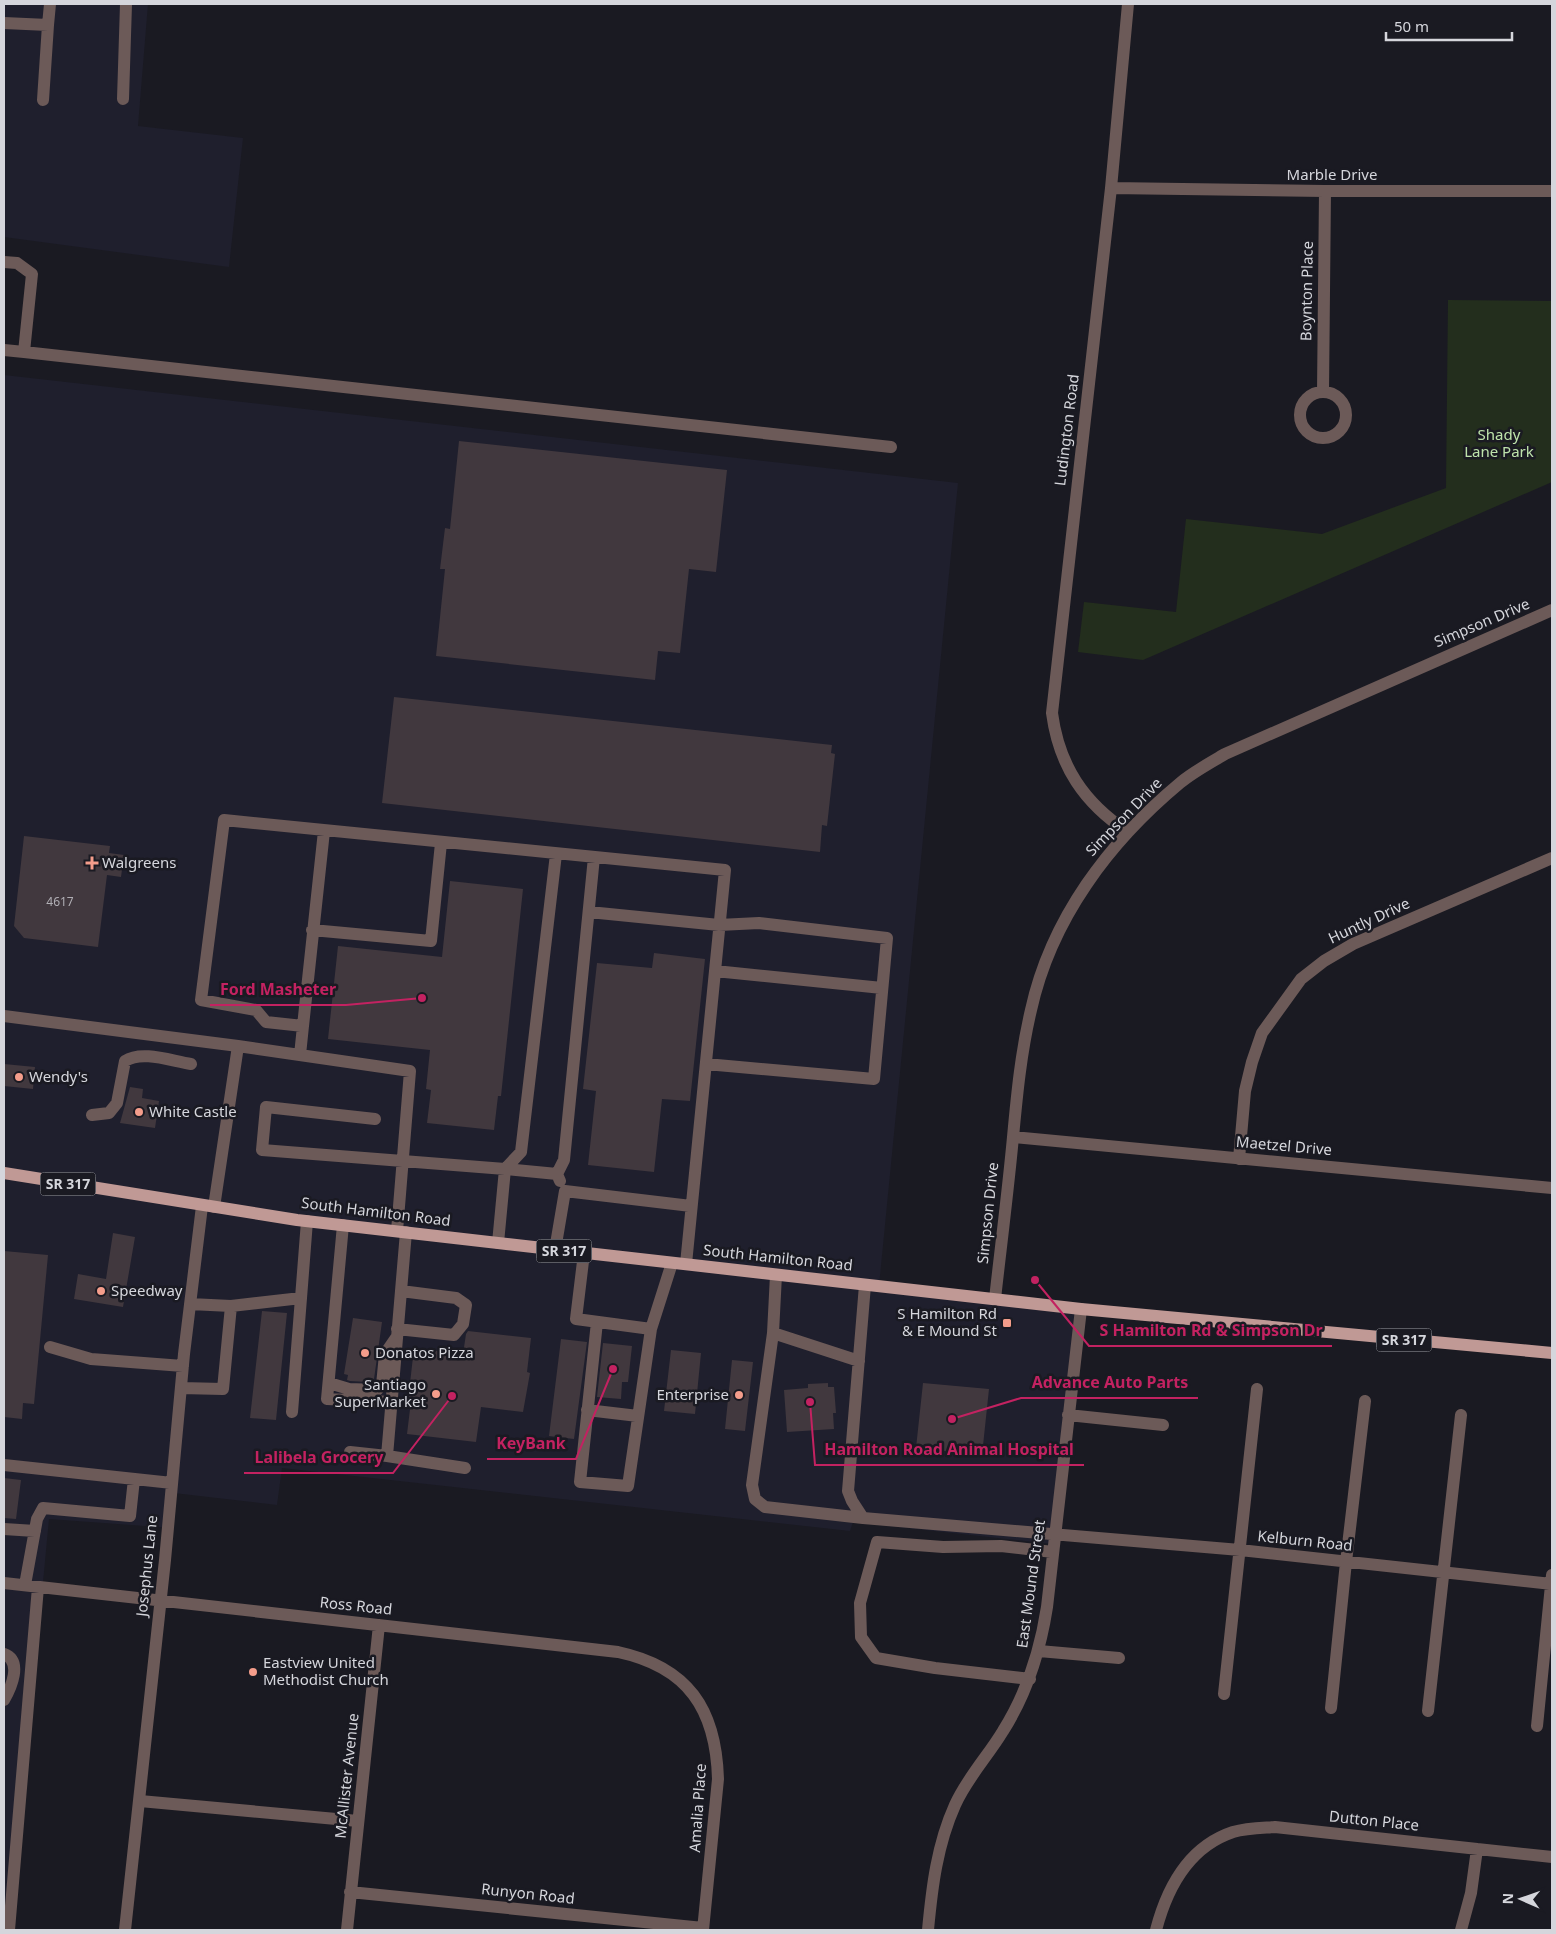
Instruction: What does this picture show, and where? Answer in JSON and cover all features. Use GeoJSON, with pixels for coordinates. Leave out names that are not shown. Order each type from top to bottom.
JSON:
{"type":"FeatureCollection","features":[{"type":"Feature","properties":{"kind":"main road","name":"South Hamilton Road"},"geometry":{"type":"LineString","coordinates":[[4,1173],[208,1207],[307,1221],[555,1250],[1081,1309],[1552,1353]]}},
{"type":"Feature","properties":{"kind":"street"},"geometry":{"type":"LineString","coordinates":[[43,100],[50,4]]}},
{"type":"Feature","properties":{"kind":"street"},"geometry":{"type":"LineString","coordinates":[[123,99],[126,4]]}},
{"type":"Feature","properties":{"kind":"street","name":"Ludington Road"},"geometry":{"type":"LineString","coordinates":[[1128,4],[1111,188],[1052,712],[1060,751],[1087,798],[1109,819],[1128,832]]}},
{"type":"Feature","properties":{"kind":"street"},"geometry":{"type":"LineString","coordinates":[[4,23],[48,25]]}},
{"type":"Feature","properties":{"kind":"street","name":"Marble Drive"},"geometry":{"type":"LineString","coordinates":[[1111,188],[1325,191],[1552,190]]}},
{"type":"Feature","properties":{"kind":"street","name":"Boynton Place"},"geometry":{"type":"LineString","coordinates":[[1323,392],[1325,191]]}},
{"type":"Feature","properties":{"kind":"street"},"geometry":{"type":"LineString","coordinates":[[4,262],[17,263],[32,274],[24,352]]}},
{"type":"Feature","properties":{"kind":"street"},"geometry":{"type":"LineString","coordinates":[[4,350],[891,447]]}},
{"type":"Feature","properties":{"kind":"street","name":"Simpson Drive"},"geometry":{"type":"LineString","coordinates":[[995,1299],[1018,1078],[1029,1017],[1048,957],[1072,906],[1097,867],[1128,832],[1181,782],[1225,754],[1552,610]]}},
{"type":"Feature","properties":{"kind":"street"},"geometry":{"type":"LineString","coordinates":[[303,1026],[266,1022],[256,1010],[201,1000],[224,820],[725,870],[686,1264]]}},
{"type":"Feature","properties":{"kind":"street"},"geometry":{"type":"LineString","coordinates":[[300,1055],[324,831]]}},
{"type":"Feature","properties":{"kind":"street"},"geometry":{"type":"LineString","coordinates":[[312,930],[431,941],[441,842]]}},
{"type":"Feature","properties":{"kind":"street"},"geometry":{"type":"LineString","coordinates":[[498,1243],[505,1169],[521,1152],[556,854]]}},
{"type":"Feature","properties":{"kind":"street"},"geometry":{"type":"LineString","coordinates":[[557,1174],[564,1160],[594,857]]}},
{"type":"Feature","properties":{"kind":"street","name":"Huntly Drive"},"geometry":{"type":"LineString","coordinates":[[1239,1159],[1246,1091],[1252,1062],[1262,1033],[1301,979],[1324,961],[1353,944],[1552,858]]}},
{"type":"Feature","properties":{"kind":"street"},"geometry":{"type":"LineString","coordinates":[[589,912],[719,925],[759,923],[887,938],[874,1079],[706,1064]]}},
{"type":"Feature","properties":{"kind":"street"},"geometry":{"type":"LineString","coordinates":[[715,972],[882,988]]}},
{"type":"Feature","properties":{"kind":"street"},"geometry":{"type":"LineString","coordinates":[[4,1016],[238,1046],[410,1071],[402,1162],[401,1291],[386,1456]]}},
{"type":"Feature","properties":{"kind":"street","name":"Josephus Lane"},"geometry":{"type":"LineString","coordinates":[[125,1930],[140,1801],[190,1304],[238,1046]]}},
{"type":"Feature","properties":{"kind":"street"},"geometry":{"type":"LineString","coordinates":[[92,1115],[109,1113],[117,1103],[124,1061],[139,1056],[191,1064]]}},
{"type":"Feature","properties":{"kind":"street"},"geometry":{"type":"LineString","coordinates":[[375,1119],[266,1107],[262,1150],[557,1174]]}},
{"type":"Feature","properties":{"kind":"street","name":"Maetzel Drive"},"geometry":{"type":"LineString","coordinates":[[1013,1137],[1552,1188]]}},
{"type":"Feature","properties":{"kind":"street"},"geometry":{"type":"LineString","coordinates":[[555,1250],[565,1192],[557,1174]]}},
{"type":"Feature","properties":{"kind":"street"},"geometry":{"type":"LineString","coordinates":[[565,1192],[691,1206]]}},
{"type":"Feature","properties":{"kind":"street"},"geometry":{"type":"LineString","coordinates":[[292,1412],[307,1221]]}},
{"type":"Feature","properties":{"kind":"street"},"geometry":{"type":"LineString","coordinates":[[343,1225],[328,1399],[391,1402]]}},
{"type":"Feature","properties":{"kind":"street"},"geometry":{"type":"LineString","coordinates":[[584,1253],[576,1319],[651,1329]]}},
{"type":"Feature","properties":{"kind":"street"},"geometry":{"type":"LineString","coordinates":[[597,1322],[580,1482],[628,1486],[651,1329],[672,1263]]}},
{"type":"Feature","properties":{"kind":"street","name":"Kelburn Road"},"geometry":{"type":"LineString","coordinates":[[776,1275],[773,1333],[752,1485],[755,1499],[765,1507],[863,1518],[1055,1533],[1240,1550],[1442,1572],[1552,1581]]}},
{"type":"Feature","properties":{"kind":"street"},"geometry":{"type":"LineString","coordinates":[[863,1518],[848,1491],[865,1285]]}},
{"type":"Feature","properties":{"kind":"street"},"geometry":{"type":"LineString","coordinates":[[397,1333],[454,1335],[463,1324],[466,1305],[456,1298],[401,1291]]}},
{"type":"Feature","properties":{"kind":"street"},"geometry":{"type":"LineString","coordinates":[[190,1304],[231,1306],[300,1298]]}},
{"type":"Feature","properties":{"kind":"street"},"geometry":{"type":"LineString","coordinates":[[181,1388],[223,1389],[231,1306]]}},
{"type":"Feature","properties":{"kind":"street","name":"East Mound Street"},"geometry":{"type":"LineString","coordinates":[[928,1930],[940,1848],[956,1803],[1003,1732],[1024,1694],[1039,1651],[1047,1607],[1081,1309]]}},
{"type":"Feature","properties":{"kind":"street"},"geometry":{"type":"LineString","coordinates":[[329,1383],[350,1389],[377,1390],[382,1385],[385,1354],[397,1333]]}},
{"type":"Feature","properties":{"kind":"street"},"geometry":{"type":"LineString","coordinates":[[773,1333],[859,1361]]}},
{"type":"Feature","properties":{"kind":"street"},"geometry":{"type":"LineString","coordinates":[[50,1347],[91,1358],[183,1366]]}},
{"type":"Feature","properties":{"kind":"street"},"geometry":{"type":"LineString","coordinates":[[1224,1694],[1257,1389]]}},
{"type":"Feature","properties":{"kind":"street"},"geometry":{"type":"LineString","coordinates":[[1331,1708],[1346,1562],[1366,1401]]}},
{"type":"Feature","properties":{"kind":"street"},"geometry":{"type":"LineString","coordinates":[[587,1410],[638,1416]]}},
{"type":"Feature","properties":{"kind":"street"},"geometry":{"type":"LineString","coordinates":[[1068,1415],[1163,1425]]}},
{"type":"Feature","properties":{"kind":"street"},"geometry":{"type":"LineString","coordinates":[[1428,1711],[1461,1415]]}},
{"type":"Feature","properties":{"kind":"street"},"geometry":{"type":"LineString","coordinates":[[350,1452],[465,1468]]}},
{"type":"Feature","properties":{"kind":"street"},"geometry":{"type":"LineString","coordinates":[[4,1465],[172,1483]]}},
{"type":"Feature","properties":{"kind":"street"},"geometry":{"type":"LineString","coordinates":[[9,1930],[37,1519],[42,1508],[130,1516],[134,1478]]}},
{"type":"Feature","properties":{"kind":"street"},"geometry":{"type":"LineString","coordinates":[[4,1528],[35,1531]]}},
{"type":"Feature","properties":{"kind":"street"},"geometry":{"type":"LineString","coordinates":[[1030,1678],[935,1668],[876,1658],[861,1637],[860,1603],[876,1542],[943,1547],[1001,1546],[1053,1552]]}},
{"type":"Feature","properties":{"kind":"street"},"geometry":{"type":"LineString","coordinates":[[1537,1726],[1552,1581]]}},
{"type":"Feature","properties":{"kind":"street","name":"Ross Road"},"geometry":{"type":"LineString","coordinates":[[4,1583],[625,1654],[659,1665],[693,1693]]}},
{"type":"Feature","properties":{"kind":"street","name":"McAllister Avenue"},"geometry":{"type":"LineString","coordinates":[[347,1930],[380,1625]]}},
{"type":"Feature","properties":{"kind":"street"},"geometry":{"type":"LineString","coordinates":[[1039,1651],[1119,1658]]}},
{"type":"Feature","properties":{"kind":"street"},"geometry":{"type":"LineString","coordinates":[[4,1654],[11,1658],[14,1665],[13,1678],[4,1700]]}},
{"type":"Feature","properties":{"kind":"street","name":"Amalia Place"},"geometry":{"type":"LineString","coordinates":[[693,1693],[714,1734],[718,1756],[718,1779],[703,1929]]}},
{"type":"Feature","properties":{"kind":"street"},"geometry":{"type":"LineString","coordinates":[[140,1801],[358,1821]]}},
{"type":"Feature","properties":{"kind":"street","name":"Dutton Place"},"geometry":{"type":"LineString","coordinates":[[1156,1930],[1170,1888],[1182,1870],[1215,1840],[1234,1832],[1275,1826],[1552,1857]]}},
{"type":"Feature","properties":{"kind":"street"},"geometry":{"type":"LineString","coordinates":[[1461,1930],[1471,1893],[1477,1849]]}},
{"type":"Feature","properties":{"kind":"street","name":"Runyon Road"},"geometry":{"type":"LineString","coordinates":[[350,1892],[703,1929]]}},
{"type":"Feature","properties":{"kind":"shaded area"},"geometry":{"type":"Polygon","coordinates":[[[4,4],[148,4],[138,126],[243,138],[229,267],[4,237],[4,4]]]}},
{"type":"Feature","properties":{"kind":"shaded area"},"geometry":{"type":"Polygon","coordinates":[[[4,375],[958,483],[879,1286],[1080,1309],[1053,1544],[853,1522],[850,1531],[282,1468],[277,1505],[174,1493],[172,1528],[49,1519],[10,1930],[4,1930],[4,375]]]}},
{"type":"Feature","properties":{"kind":"green space","name":"Shady Lane Park"},"geometry":{"type":"Polygon","coordinates":[[[1448,300],[1552,301],[1552,482],[1143,660],[1078,652],[1084,602],[1176,612],[1186,519],[1322,534],[1446,488],[1448,300]]]}},
{"type":"Feature","properties":{"kind":"building"},"geometry":{"type":"Polygon","coordinates":[[[459,441],[727,470],[716,572],[689,569],[680,653],[658,651],[655,680],[436,656],[445,569],[440,569],[445,528],[450,529],[459,441]]]}},
{"type":"Feature","properties":{"kind":"building"},"geometry":{"type":"Polygon","coordinates":[[[394,697],[832,745],[831,753],[835,754],[827,826],[822,825],[820,852],[382,803],[394,697]]]}},
{"type":"Feature","properties":{"kind":"building","name":"Walgreens"},"geometry":{"type":"Polygon","coordinates":[[[24,836],[110,846],[109,853],[124,855],[121,877],[107,875],[98,947],[24,938],[14,926],[24,836]]]}},
{"type":"Feature","properties":{"kind":"building"},"geometry":{"type":"Polygon","coordinates":[[[450,881],[523,889],[501,1096],[498,1096],[494,1130],[427,1123],[431,1090],[426,1089],[430,1050],[328,1039],[338,946],[442,957],[450,881]]]}},
{"type":"Feature","properties":{"kind":"building"},"geometry":{"type":"Polygon","coordinates":[[[654,953],[705,959],[690,1101],[662,1099],[654,1172],[588,1165],[596,1091],[583,1089],[597,963],[652,968],[654,953]]]}},
{"type":"Feature","properties":{"kind":"building","name":"Wendy's"},"geometry":{"type":"Polygon","coordinates":[[[4,1064],[35,1067],[33,1089],[4,1086],[4,1064]]]}},
{"type":"Feature","properties":{"kind":"building","name":"White Castle"},"geometry":{"type":"Polygon","coordinates":[[[130,1087],[143,1089],[142,1098],[159,1101],[155,1128],[120,1123],[130,1087]]]}},
{"type":"Feature","properties":{"kind":"building"},"geometry":{"type":"Polygon","coordinates":[[[113,1233],[135,1237],[123,1307],[74,1299],[78,1274],[106,1279],[113,1233]]]}},
{"type":"Feature","properties":{"kind":"building"},"geometry":{"type":"Polygon","coordinates":[[[4,1251],[48,1255],[34,1404],[23,1403],[22,1419],[4,1417],[4,1251]]]}},
{"type":"Feature","properties":{"kind":"building"},"geometry":{"type":"Polygon","coordinates":[[[262,1311],[287,1313],[276,1420],[250,1418],[262,1311]]]}},
{"type":"Feature","properties":{"kind":"building","name":"Donatos Pizza"},"geometry":{"type":"Polygon","coordinates":[[[353,1318],[382,1322],[374,1379],[369,1378],[369,1382],[350,1381],[347,1380],[348,1375],[344,1374],[353,1318]]]}},
{"type":"Feature","properties":{"kind":"building"},"geometry":{"type":"Polygon","coordinates":[[[468,1331],[531,1338],[527,1372],[530,1373],[523,1412],[481,1407],[476,1442],[407,1434],[411,1401],[408,1401],[414,1348],[463,1354],[468,1331]]]}},
{"type":"Feature","properties":{"kind":"building"},"geometry":{"type":"Polygon","coordinates":[[[561,1339],[587,1342],[574,1439],[549,1436],[561,1339]]]}},
{"type":"Feature","properties":{"kind":"building"},"geometry":{"type":"Polygon","coordinates":[[[603,1343],[632,1346],[628,1382],[622,1382],[621,1399],[597,1397],[603,1343]]]}},
{"type":"Feature","properties":{"kind":"building"},"geometry":{"type":"Polygon","coordinates":[[[671,1350],[701,1353],[695,1414],[664,1411],[671,1350]]]}},
{"type":"Feature","properties":{"kind":"building","name":"Enterprise"},"geometry":{"type":"Polygon","coordinates":[[[732,1360],[753,1362],[745,1431],[725,1429],[732,1360]]]}},
{"type":"Feature","properties":{"kind":"building"},"geometry":{"type":"Polygon","coordinates":[[[828,1383],[828,1387],[834,1387],[836,1413],[833,1413],[834,1429],[787,1432],[784,1390],[808,1388],[808,1384],[828,1383]]]}},
{"type":"Feature","properties":{"kind":"building"},"geometry":{"type":"Polygon","coordinates":[[[923,1383],[989,1389],[982,1455],[916,1448],[923,1383]]]}},
{"type":"Feature","properties":{"kind":"building"},"geometry":{"type":"Polygon","coordinates":[[[4,1478],[21,1480],[16,1519],[4,1518],[4,1478]]]}},
{"type":"Feature","properties":{"kind":"place","name":"Walgreens"},"geometry":{"type":"Point","coordinates":[92,863]}},
{"type":"Feature","properties":{"kind":"place","name":"Ford Masheter"},"geometry":{"type":"Point","coordinates":[422,998]}},
{"type":"Feature","properties":{"kind":"place","name":"Wendy's"},"geometry":{"type":"Point","coordinates":[19,1077]}},
{"type":"Feature","properties":{"kind":"place","name":"White Castle"},"geometry":{"type":"Point","coordinates":[139,1112]}},
{"type":"Feature","properties":{"kind":"place","name":"S Hamilton Rd & Simpson Dr"},"geometry":{"type":"Point","coordinates":[1035,1280]}},
{"type":"Feature","properties":{"kind":"place","name":"Speedway"},"geometry":{"type":"Point","coordinates":[101,1291]}},
{"type":"Feature","properties":{"kind":"place","name":"S Hamilton Rd & E Mound St"},"geometry":{"type":"Point","coordinates":[1007,1323]}},
{"type":"Feature","properties":{"kind":"place","name":"Donatos Pizza"},"geometry":{"type":"Point","coordinates":[365,1353]}},
{"type":"Feature","properties":{"kind":"place","name":"KeyBank"},"geometry":{"type":"Point","coordinates":[613,1369]}},
{"type":"Feature","properties":{"kind":"place","name":"Santiago SuperMarket"},"geometry":{"type":"Point","coordinates":[436,1394]}},
{"type":"Feature","properties":{"kind":"place","name":"Enterprise"},"geometry":{"type":"Point","coordinates":[739,1395]}},
{"type":"Feature","properties":{"kind":"place","name":"Lalibela Grocery"},"geometry":{"type":"Point","coordinates":[452,1396]}},
{"type":"Feature","properties":{"kind":"place","name":"Hamilton Road Animal Hospital"},"geometry":{"type":"Point","coordinates":[810,1402]}},
{"type":"Feature","properties":{"kind":"place","name":"Advance Auto Parts"},"geometry":{"type":"Point","coordinates":[952,1419]}},
{"type":"Feature","properties":{"kind":"place","name":"Eastview United Methodist Church"},"geometry":{"type":"Point","coordinates":[253,1672]}}]}
